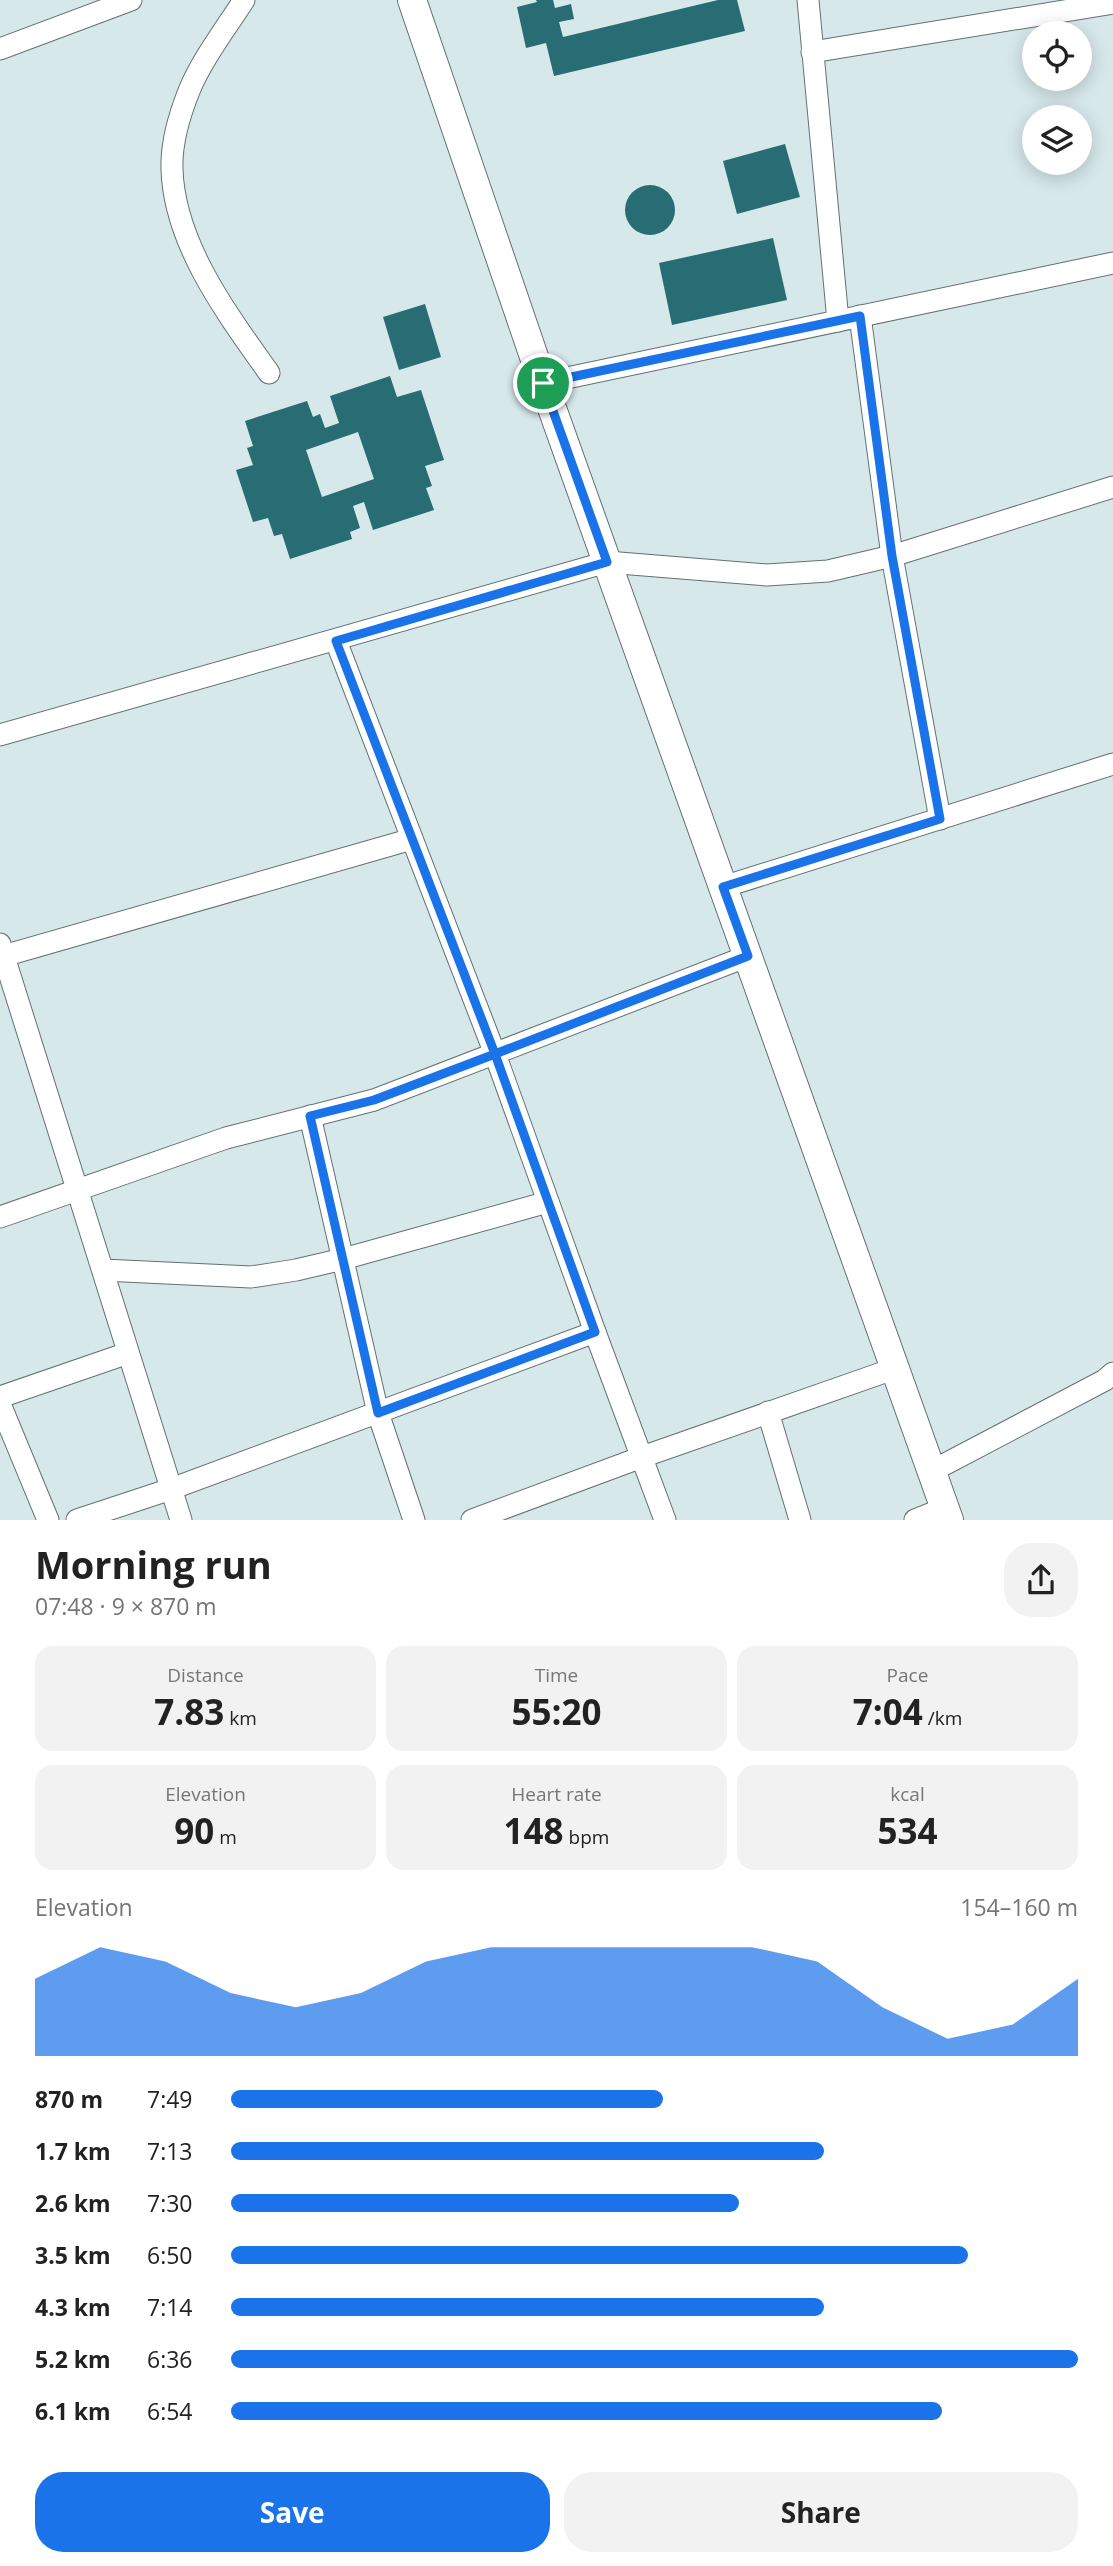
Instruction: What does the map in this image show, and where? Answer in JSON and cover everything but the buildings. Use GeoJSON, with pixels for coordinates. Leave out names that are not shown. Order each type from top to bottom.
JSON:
{"type":"FeatureCollection","features":[{"type":"Feature","properties":{"kind":"street"},"geometry":{"type":"LineString","coordinates":[[0,49],[131,0]]}},
{"type":"Feature","properties":{"kind":"street"},"geometry":{"type":"LineString","coordinates":[[244,0],[190,89],[176,130],[172,169],[179,212],[194,252],[220,302],[270,373]]}},
{"type":"Feature","properties":{"kind":"street"},"geometry":{"type":"LineString","coordinates":[[412,0],[543,383],[947,1514],[915,1520]]}},
{"type":"Feature","properties":{"kind":"street"},"geometry":{"type":"LineString","coordinates":[[808,0],[838,321]]}},
{"type":"Feature","properties":{"kind":"street"},"geometry":{"type":"LineString","coordinates":[[812,52],[1113,3]]}},
{"type":"Feature","properties":{"kind":"street"},"geometry":{"type":"LineString","coordinates":[[543,383],[1113,263]]}},
{"type":"Feature","properties":{"kind":"street"},"geometry":{"type":"LineString","coordinates":[[860,316],[892,556],[940,819]]}},
{"type":"Feature","properties":{"kind":"street"},"geometry":{"type":"LineString","coordinates":[[0,735],[607,562],[767,575],[828,571],[892,556],[1113,487]]}},
{"type":"Feature","properties":{"kind":"street"},"geometry":{"type":"LineString","coordinates":[[336,641],[495,1054],[665,1520]]}},
{"type":"Feature","properties":{"kind":"street"},"geometry":{"type":"LineString","coordinates":[[723,887],[1113,764]]}},
{"type":"Feature","properties":{"kind":"street"},"geometry":{"type":"LineString","coordinates":[[181,1520],[1,953],[412,839]]}},
{"type":"Feature","properties":{"kind":"street"},"geometry":{"type":"LineString","coordinates":[[0,1217],[226,1138],[374,1100],[748,956]]}},
{"type":"Feature","properties":{"kind":"street"},"geometry":{"type":"LineString","coordinates":[[310,1116],[378,1413],[414,1520]]}},
{"type":"Feature","properties":{"kind":"street"},"geometry":{"type":"LineString","coordinates":[[103,1270],[251,1277],[343,1259],[548,1202]]}},
{"type":"Feature","properties":{"kind":"street"},"geometry":{"type":"LineString","coordinates":[[77,1520],[171,1489],[595,1332]]}},
{"type":"Feature","properties":{"kind":"street"},"geometry":{"type":"LineString","coordinates":[[0,1397],[128,1353]]}},
{"type":"Feature","properties":{"kind":"street"},"geometry":{"type":"LineString","coordinates":[[472,1520],[895,1368]]}},
{"type":"Feature","properties":{"kind":"street"},"geometry":{"type":"LineString","coordinates":[[932,1471],[1105,1380],[1113,1373]]}},
{"type":"Feature","properties":{"kind":"street"},"geometry":{"type":"LineString","coordinates":[[0,1404],[48,1520]]}},
{"type":"Feature","properties":{"kind":"street"},"geometry":{"type":"LineString","coordinates":[[768,1412],[800,1520]]}},
{"type":"Feature","properties":{"kind":"route"},"geometry":{"type":"LineString","coordinates":[[543,383],[607,562],[336,641],[495,1054],[374,1100],[310,1116],[378,1413],[595,1332],[495,1054],[748,956],[723,887],[940,819],[892,556],[860,316],[543,383]]}}]}
